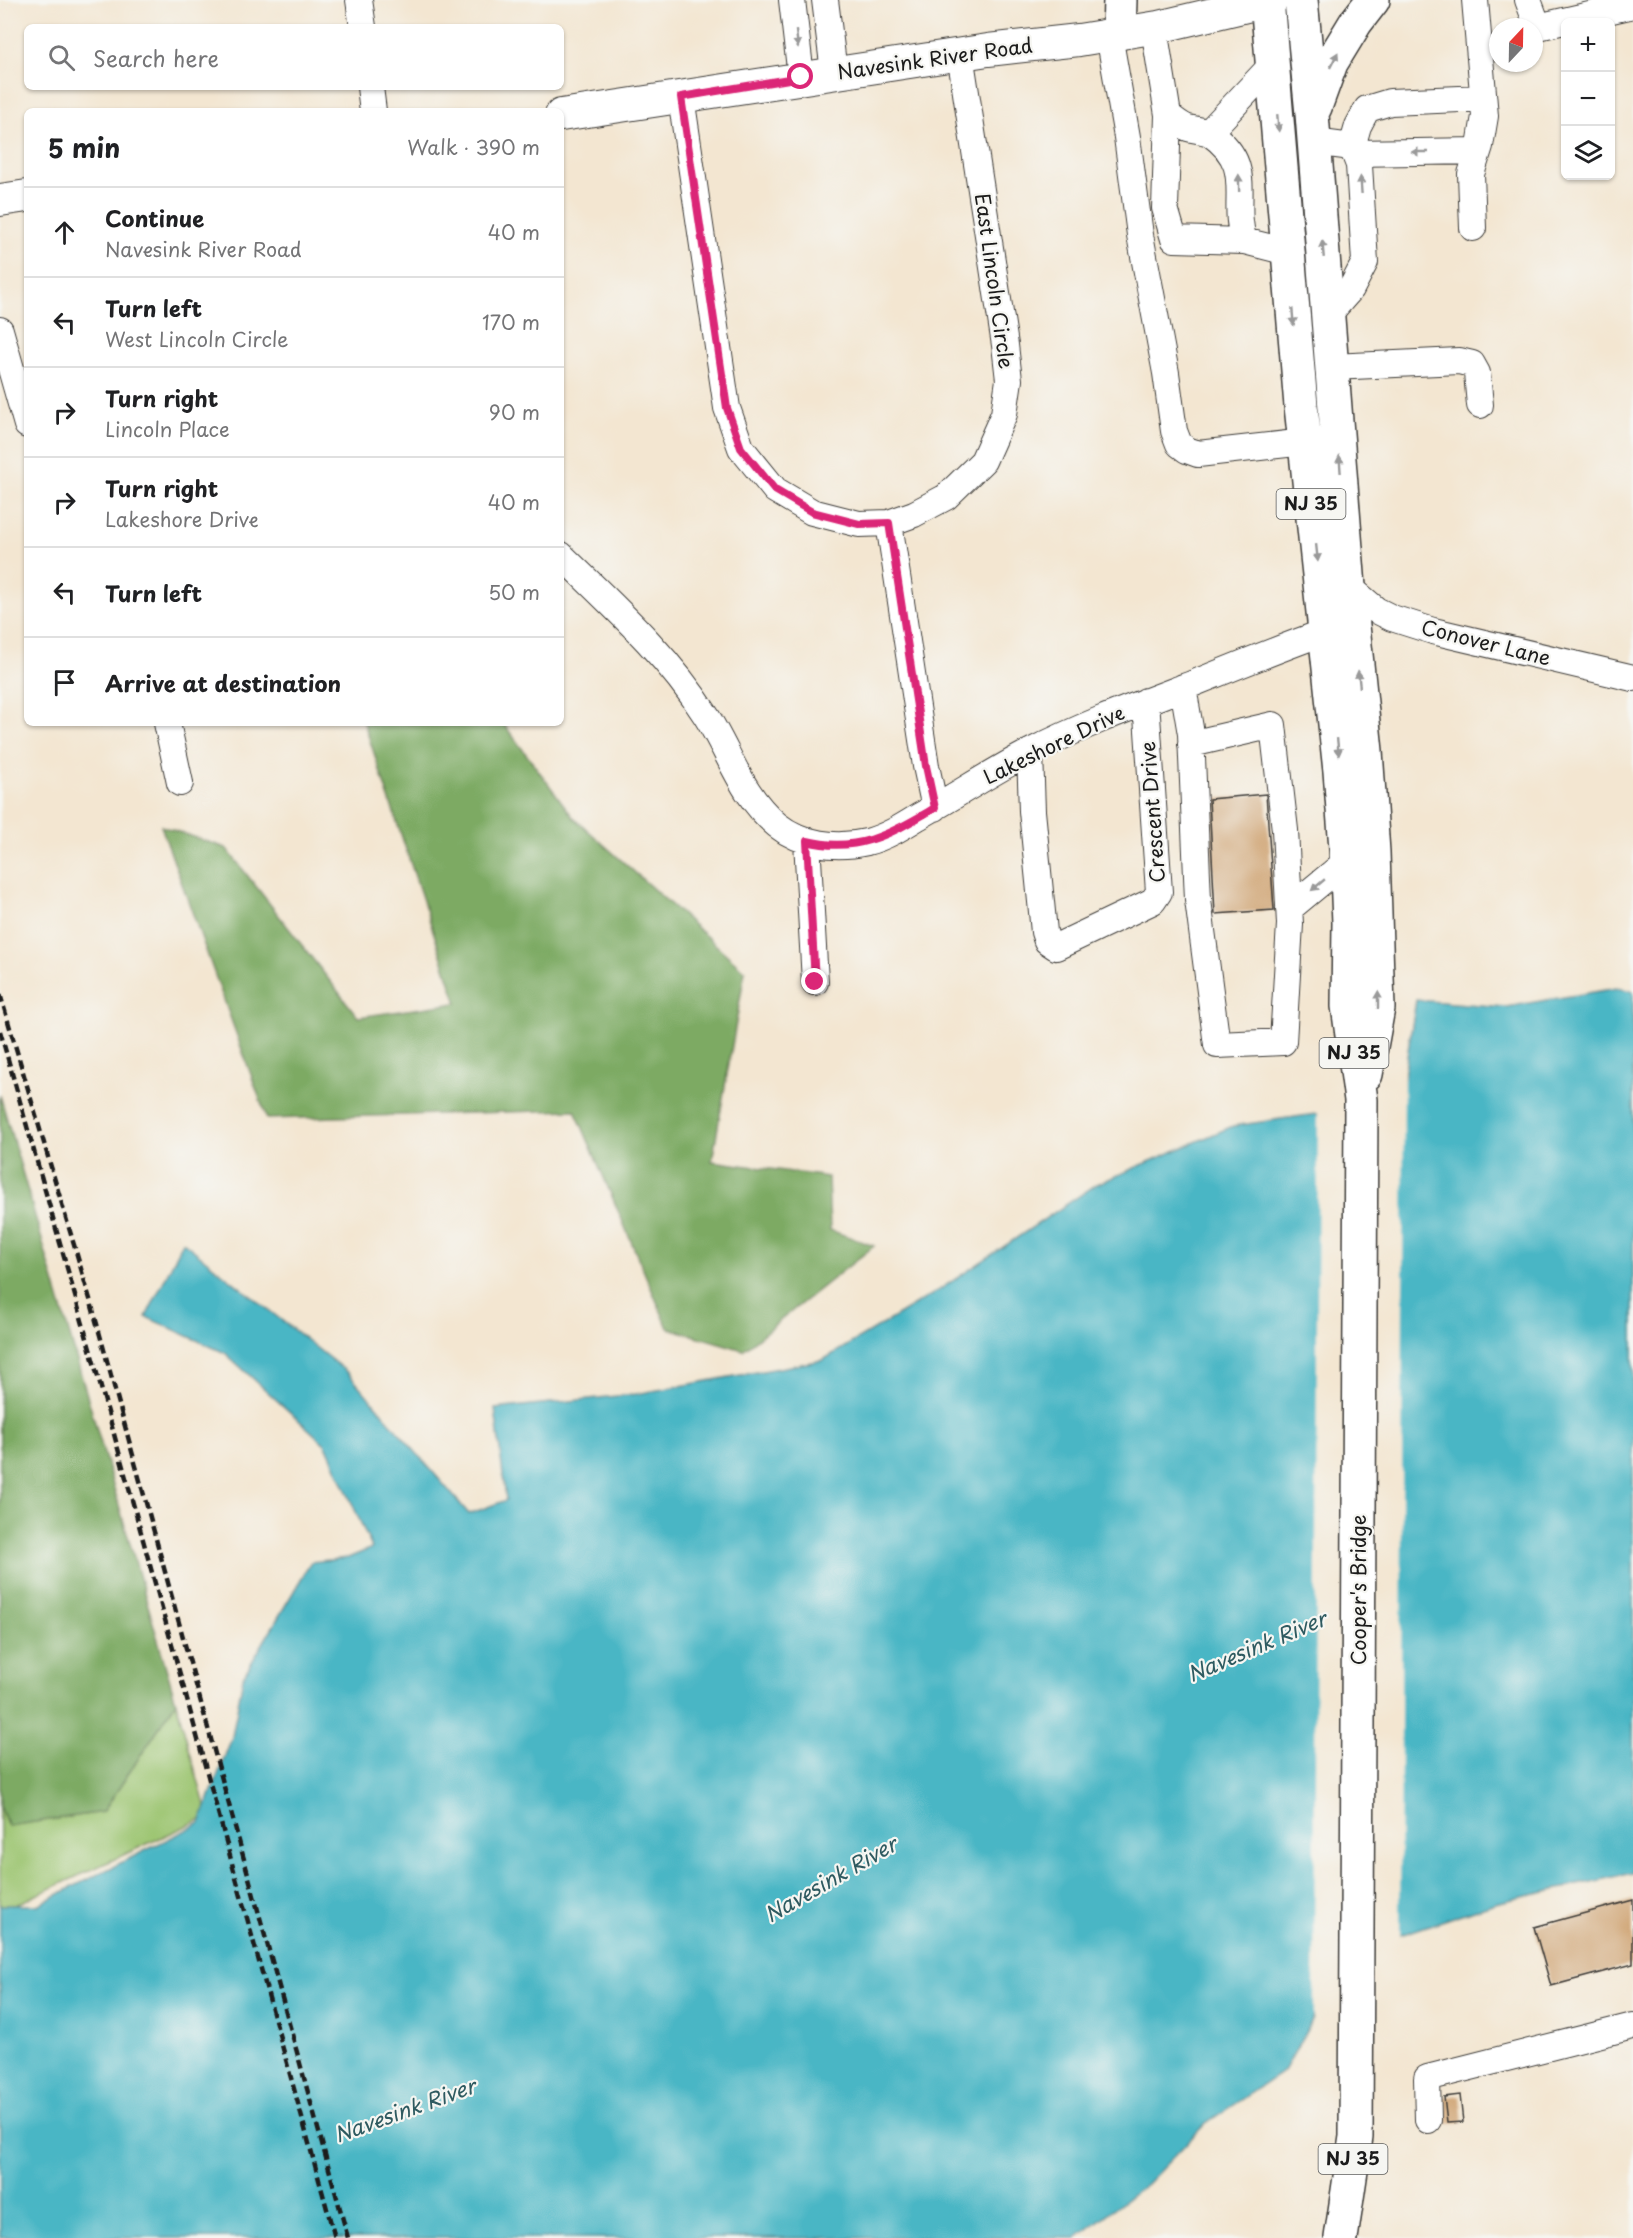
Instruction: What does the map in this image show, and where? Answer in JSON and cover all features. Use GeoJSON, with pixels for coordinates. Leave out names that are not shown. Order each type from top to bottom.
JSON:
{"type":"FeatureCollection","features":[{"type":"Feature","properties":{"kind":"highway"},"geometry":{"type":"LineString","coordinates":[[1114,34],[1119,0]]}},
{"type":"Feature","properties":{"kind":"highway","name":"NJ 35"},"geometry":{"type":"LineString","coordinates":[[1301,0],[1349,587],[1366,751],[1376,919],[1378,1008],[1361,1100]]}},
{"type":"Feature","properties":{"kind":"highway"},"geometry":{"type":"LineString","coordinates":[[1313,128],[1331,63],[1356,22],[1374,0]]}},
{"type":"Feature","properties":{"kind":"highway","name":"NJ 35"},"geometry":{"type":"LineString","coordinates":[[1269,1],[1305,442],[1340,771],[1349,923],[1347,1006],[1361,1100]]}},
{"type":"Feature","properties":{"kind":"highway","name":"Cooper's Bridge"},"geometry":{"type":"LineString","coordinates":[[1341,2238],[1356,2137],[1361,1100]]}},
{"type":"Feature","properties":{"kind":"main road","name":"Navesink River Road"},"geometry":{"type":"LineString","coordinates":[[564,115],[834,72],[1154,28],[1269,1]]}},
{"type":"Feature","properties":{"kind":"main road"},"geometry":{"type":"LineString","coordinates":[[0,200],[24,196]]}},
{"type":"Feature","properties":{"kind":"street"},"geometry":{"type":"LineString","coordinates":[[359,0],[363,24]]}},
{"type":"Feature","properties":{"kind":"street"},"geometry":{"type":"LineString","coordinates":[[792,0],[801,77]]}},
{"type":"Feature","properties":{"kind":"street"},"geometry":{"type":"LineString","coordinates":[[825,0],[834,72]]}},
{"type":"Feature","properties":{"kind":"street"},"geometry":{"type":"LineString","coordinates":[[1473,228],[1471,174],[1485,116],[1475,0]]}},
{"type":"Feature","properties":{"kind":"street"},"geometry":{"type":"LineString","coordinates":[[1528,0],[1538,27],[1633,5]]}},
{"type":"Feature","properties":{"kind":"street"},"geometry":{"type":"LineString","coordinates":[[1154,28],[1168,115],[1165,208],[1174,239],[1244,241],[1288,252]]}},
{"type":"Feature","properties":{"kind":"street"},"geometry":{"type":"LineString","coordinates":[[1114,34],[1140,235],[1164,362],[1174,431],[1179,444],[1187,450],[1198,453],[1305,442]]}},
{"type":"Feature","properties":{"kind":"street","name":"East Lincoln Circle"},"geometry":{"type":"LineString","coordinates":[[681,97],[727,408],[741,448],[775,490],[812,512],[859,524],[889,523],[914,514],[946,497],[982,461],[1004,414],[1009,380],[1005,345],[960,54]]}},
{"type":"Feature","properties":{"kind":"street"},"geometry":{"type":"LineString","coordinates":[[1209,132],[1273,64]]}},
{"type":"Feature","properties":{"kind":"street"},"geometry":{"type":"LineString","coordinates":[[370,90],[373,108]]}},
{"type":"Feature","properties":{"kind":"street"},"geometry":{"type":"LineString","coordinates":[[1328,315],[1351,289],[1365,262],[1359,165],[1353,150],[1358,126],[1367,109],[1390,102],[1483,98]]}},
{"type":"Feature","properties":{"kind":"street"},"geometry":{"type":"LineString","coordinates":[[1168,115],[1186,127],[1209,132],[1224,146],[1239,168],[1240,230],[1244,241]]}},
{"type":"Feature","properties":{"kind":"street"},"geometry":{"type":"LineString","coordinates":[[1313,128],[1353,150],[1478,151]]}},
{"type":"Feature","properties":{"kind":"street"},"geometry":{"type":"LineString","coordinates":[[0,330],[24,414]]}},
{"type":"Feature","properties":{"kind":"street"},"geometry":{"type":"LineString","coordinates":[[1332,367],[1459,361],[1472,364],[1477,373],[1480,405]]}},
{"type":"Feature","properties":{"kind":"street"},"geometry":{"type":"LineString","coordinates":[[889,523],[926,766],[935,808]]}},
{"type":"Feature","properties":{"kind":"street","name":"Lakeshore Drive"},"geometry":{"type":"LineString","coordinates":[[564,558],[670,666],[705,714],[742,785],[756,804],[778,826],[807,841],[841,846],[864,843],[886,836],[994,771],[1068,733],[1325,632]]}},
{"type":"Feature","properties":{"kind":"street","name":"Conover Lane"},"geometry":{"type":"LineString","coordinates":[[1349,587],[1376,610],[1392,618],[1433,631],[1633,678]]}},
{"type":"Feature","properties":{"kind":"street"},"geometry":{"type":"LineString","coordinates":[[1183,687],[1191,744],[1198,900],[1217,1045],[1282,1042],[1290,924],[1285,830],[1274,725],[1191,744]]}},
{"type":"Feature","properties":{"kind":"street","name":"Crescent Drive"},"geometry":{"type":"LineString","coordinates":[[1030,752],[1032,812],[1044,932],[1047,941],[1056,946],[1153,901],[1159,892],[1146,701]]}},
{"type":"Feature","properties":{"kind":"street"},"geometry":{"type":"LineString","coordinates":[[168,726],[180,783]]}},
{"type":"Feature","properties":{"kind":"street"},"geometry":{"type":"LineString","coordinates":[[807,841],[815,982]]}},
{"type":"Feature","properties":{"kind":"street"},"geometry":{"type":"LineString","coordinates":[[1289,909],[1347,861]]}},
{"type":"Feature","properties":{"kind":"street"},"geometry":{"type":"LineString","coordinates":[[1428,2120],[1427,2078],[1633,2026]]}},
{"type":"Feature","properties":{"kind":"green space"},"geometry":{"type":"Polygon","coordinates":[[[365,726],[505,726],[573,817],[745,971],[712,1161],[828,1177],[830,1230],[874,1246],[743,1350],[668,1328],[575,1110],[267,1119],[161,826],[226,848],[358,1017],[457,1003],[365,726]]]}},
{"type":"Feature","properties":{"kind":"green space"},"geometry":{"type":"Polygon","coordinates":[[[0,1095],[176,1702],[103,1812],[8,1826],[0,1806],[0,1095]]]}},
{"type":"Feature","properties":{"kind":"green space"},"geometry":{"type":"Polygon","coordinates":[[[176,1702],[208,1816],[15,1905],[0,1905],[0,1806],[8,1826],[103,1812],[176,1702]]]}},
{"type":"Feature","properties":{"kind":"water","name":"Navesink River"},"geometry":{"type":"Polygon","coordinates":[[[1617,988],[1633,991],[1633,1873],[1495,1903],[1350,1952],[1284,2071],[1206,2123],[1147,2184],[1076,2238],[0,2238],[0,1905],[37,1905],[200,1823],[232,1737],[243,1677],[311,1562],[348,1558],[372,1548],[326,1445],[225,1353],[146,1317],[183,1242],[348,1373],[469,1514],[506,1500],[495,1409],[636,1394],[823,1360],[933,1294],[1097,1184],[1233,1126],[1337,1111],[1402,1088],[1416,1000],[1506,1007],[1617,988]]]}},
{"type":"Feature","properties":{"kind":"pier"},"geometry":{"type":"Polygon","coordinates":[[[1404,1057],[1400,1939],[1352,1955],[1314,2024],[1318,1110],[1336,1108],[1399,1086],[1404,1057]]]}},
{"type":"Feature","properties":{"kind":"building"},"geometry":{"type":"Polygon","coordinates":[[[1266,794],[1274,910],[1215,914],[1209,799],[1266,794]]]}},
{"type":"Feature","properties":{"kind":"building"},"geometry":{"type":"Polygon","coordinates":[[[1633,1900],[1633,1964],[1551,1986],[1534,1927],[1633,1900]]]}},
{"type":"Feature","properties":{"kind":"building"},"geometry":{"type":"Polygon","coordinates":[[[1460,2095],[1463,2122],[1447,2123],[1444,2097],[1460,2095]]]}},
{"type":"Feature","properties":{"kind":"railway"},"geometry":{"type":"LineString","coordinates":[[0,994],[92,1306],[348,2238]]}},
{"type":"Feature","properties":{"kind":"railway"},"geometry":{"type":"LineString","coordinates":[[0,1031],[109,1416],[335,2238]]}},
{"type":"Feature","properties":{"kind":"route"},"geometry":{"type":"LineString","coordinates":[[801,77],[681,97],[727,408],[741,448],[775,490],[812,512],[859,524],[889,523],[926,766],[935,808],[886,836],[864,843],[841,846],[807,841],[815,982]]}}]}
